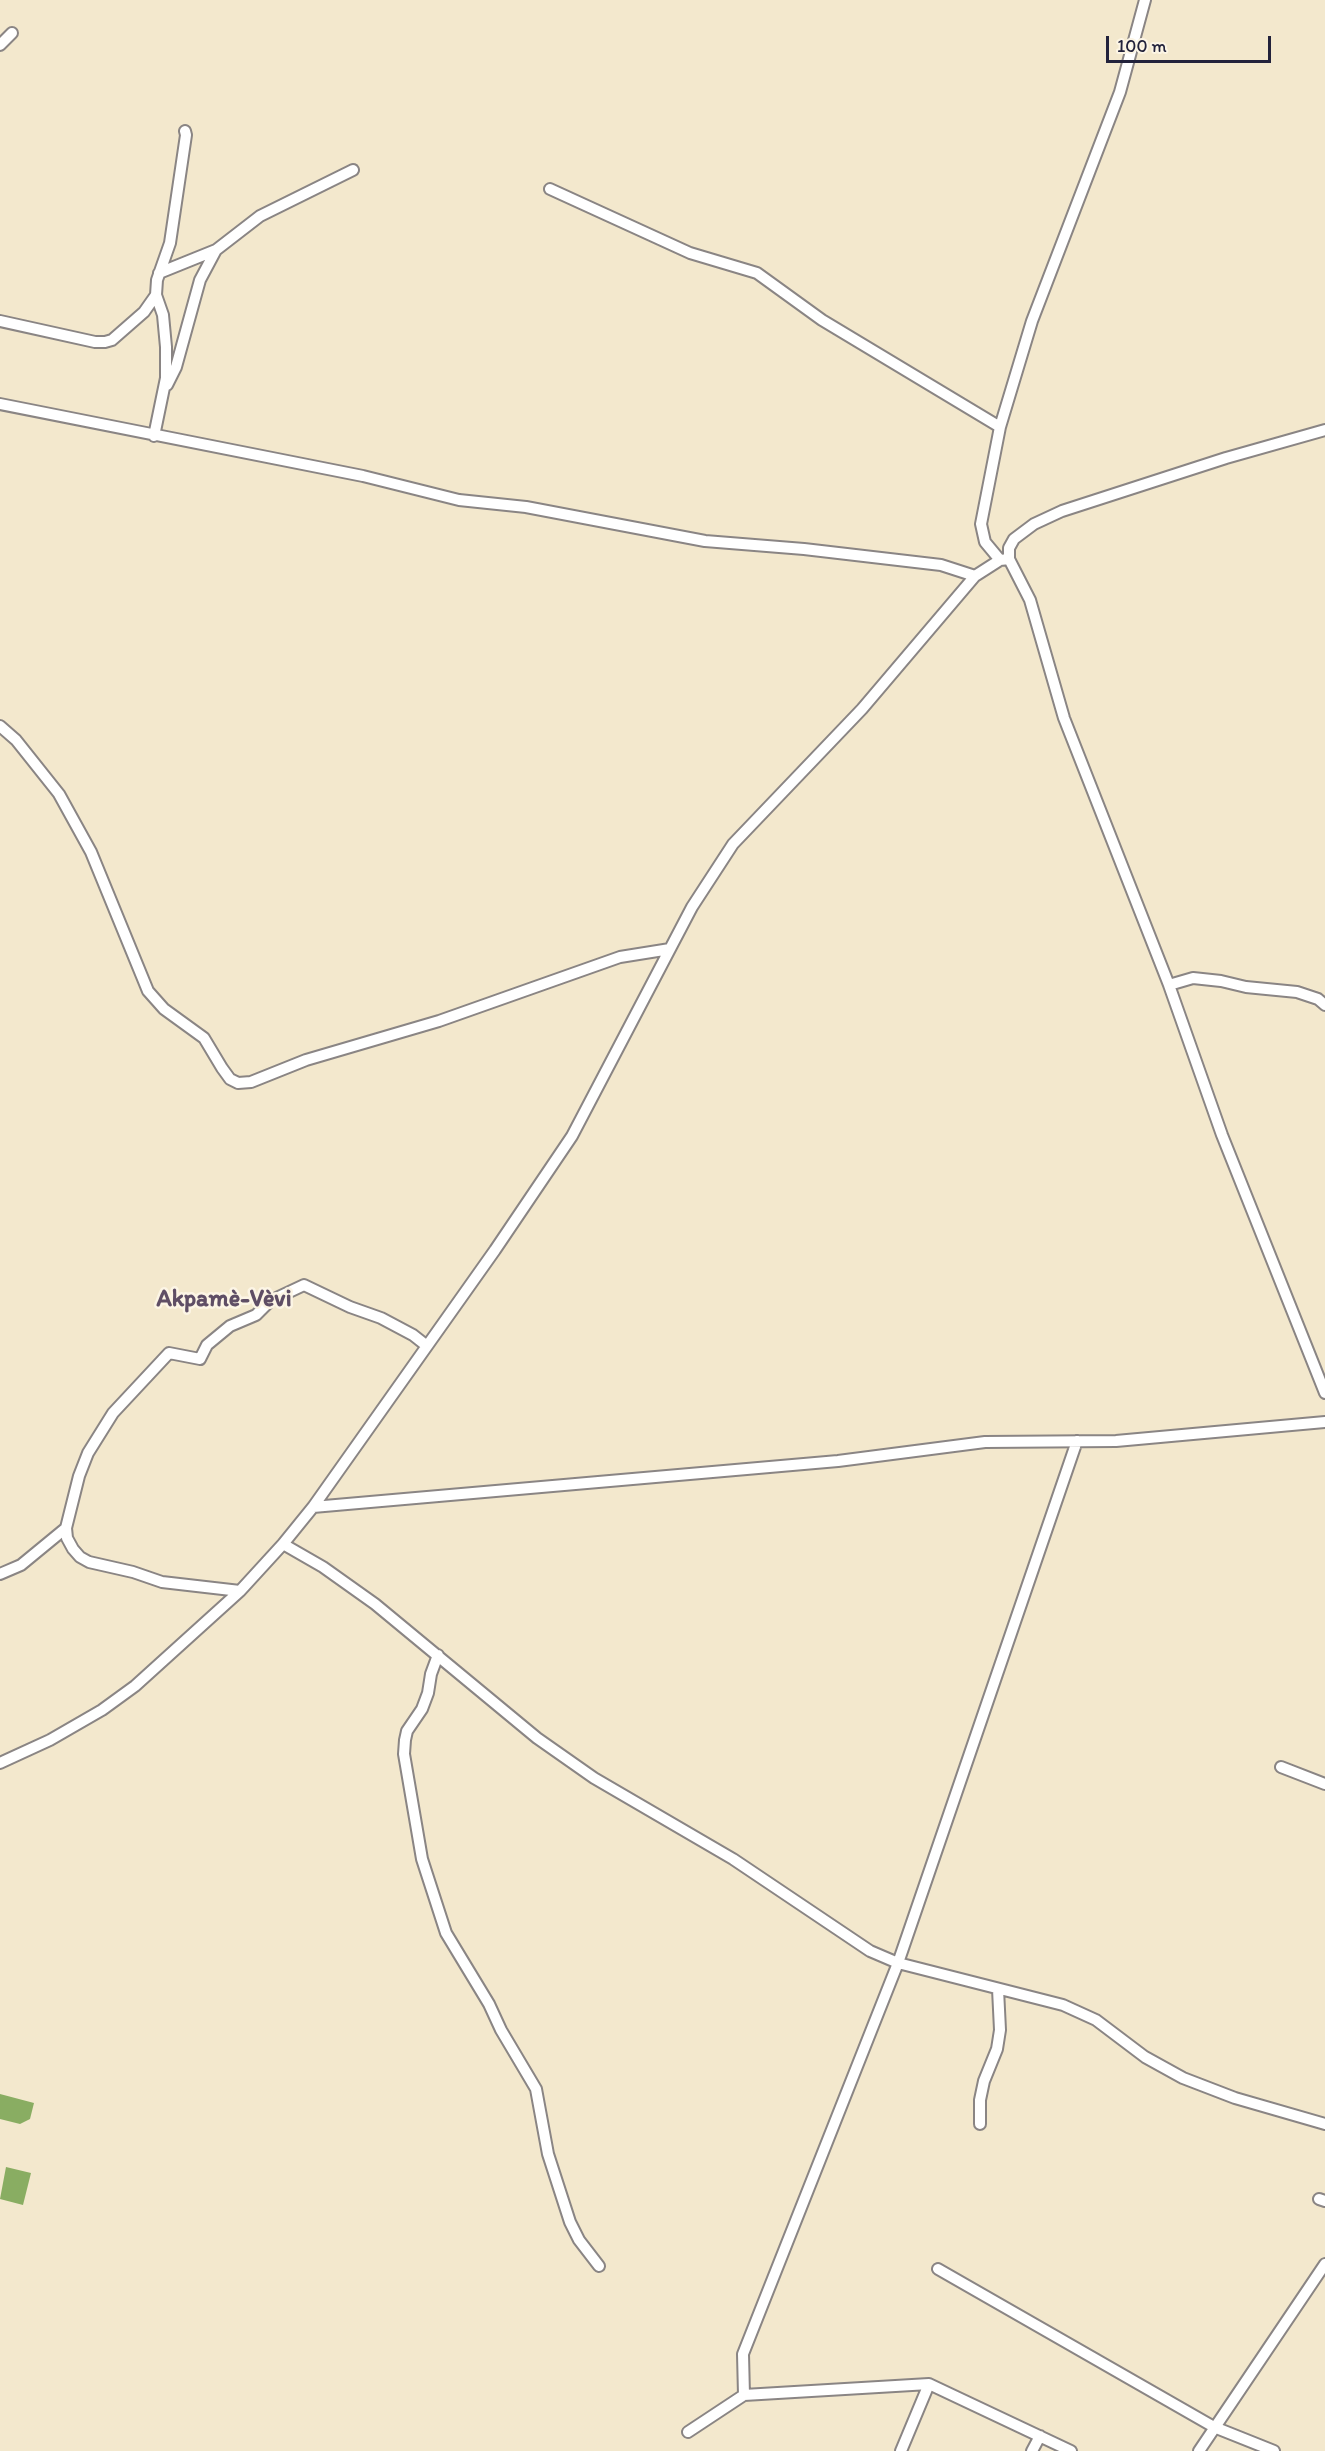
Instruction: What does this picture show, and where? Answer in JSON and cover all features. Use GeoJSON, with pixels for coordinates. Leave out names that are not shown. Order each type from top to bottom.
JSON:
{"type":"FeatureCollection","features":[{"type":"Feature","properties":{"kind":"street"},"geometry":{"type":"LineString","coordinates":[[1145,0],[1120,92],[1032,321],[1000,427],[981,524],[985,542],[1004,560],[1029,600],[1064,718],[1169,985],[1222,1135],[1325,1394]]}},
{"type":"Feature","properties":{"kind":"street"},"geometry":{"type":"LineString","coordinates":[[0,45],[12,33]]}},
{"type":"Feature","properties":{"kind":"street"},"geometry":{"type":"LineString","coordinates":[[154,436],[164,391],[166,347],[163,315],[156,295],[159,273],[170,243],[174,222],[185,131]]}},
{"type":"Feature","properties":{"kind":"street"},"geometry":{"type":"LineString","coordinates":[[159,273],[216,250],[260,216],[353,170]]}},
{"type":"Feature","properties":{"kind":"street"},"geometry":{"type":"LineString","coordinates":[[550,189],[690,253],[757,273],[822,320],[1000,427]]}},
{"type":"Feature","properties":{"kind":"street"},"geometry":{"type":"LineString","coordinates":[[164,391],[176,367],[200,280],[216,250]]}},
{"type":"Feature","properties":{"kind":"street"},"geometry":{"type":"LineString","coordinates":[[0,321],[95,342],[105,342],[112,340],[144,312],[156,295]]}},
{"type":"Feature","properties":{"kind":"street"},"geometry":{"type":"LineString","coordinates":[[0,405],[363,476],[459,500],[526,507],[705,541],[804,549],[940,565],[975,576]]}},
{"type":"Feature","properties":{"kind":"street"},"geometry":{"type":"LineString","coordinates":[[0,1763],[60,1734],[102,1710],[135,1686],[240,1591],[313,1508],[495,1250],[572,1136],[692,907],[733,844],[862,709],[975,576],[1004,560],[1014,539],[1034,524],[1062,511],[1226,458],[1325,430]]}},
{"type":"Feature","properties":{"kind":"street"},"geometry":{"type":"LineString","coordinates":[[0,726],[16,740],[59,794],[92,852],[148,991],[164,1009],[204,1038],[230,1079],[238,1083],[251,1082],[306,1060],[439,1022],[620,957],[670,949]]}},
{"type":"Feature","properties":{"kind":"street"},"geometry":{"type":"LineString","coordinates":[[1169,985],[1193,978],[1221,981],[1246,987],[1297,992],[1318,999],[1325,1005]]}},
{"type":"Feature","properties":{"kind":"street"},"geometry":{"type":"LineString","coordinates":[[240,1591],[173,1585],[133,1572],[89,1562],[80,1557],[74,1549],[66,1528],[79,1476],[88,1453],[113,1413],[169,1353],[200,1359],[207,1345],[230,1326],[256,1315],[270,1301],[304,1285],[350,1307],[381,1318],[414,1335],[427,1346]]}},
{"type":"Feature","properties":{"kind":"street"},"geometry":{"type":"LineString","coordinates":[[313,1508],[578,1482],[838,1461],[985,1442],[1116,1441],[1325,1422]]}},
{"type":"Feature","properties":{"kind":"street"},"geometry":{"type":"LineString","coordinates":[[744,2395],[743,2354],[898,1963],[1077,1442]]}},
{"type":"Feature","properties":{"kind":"street"},"geometry":{"type":"LineString","coordinates":[[0,1574],[21,1565],[66,1528]]}},
{"type":"Feature","properties":{"kind":"street"},"geometry":{"type":"LineString","coordinates":[[283,1544],[323,1567],[375,1604],[537,1738],[594,1778],[733,1859],[870,1951],[898,1963],[1063,2006],[1096,2020],[1145,2057],[1183,2078],[1235,2098],[1325,2124]]}},
{"type":"Feature","properties":{"kind":"street"},"geometry":{"type":"LineString","coordinates":[[438,1655],[422,1709],[407,1731],[405,1740],[404,1754],[422,1859],[446,1933],[536,2089],[548,2154],[570,2222],[579,2240],[599,2266]]}},
{"type":"Feature","properties":{"kind":"street"},"geometry":{"type":"LineString","coordinates":[[1281,1767],[1325,1784]]}},
{"type":"Feature","properties":{"kind":"street"},"geometry":{"type":"LineString","coordinates":[[980,2124],[980,2100],[984,2081],[997,2049],[1000,2030],[998,1989]]}},
{"type":"Feature","properties":{"kind":"street"},"geometry":{"type":"LineString","coordinates":[[1198,2451],[1325,2264]]}},
{"type":"Feature","properties":{"kind":"street"},"geometry":{"type":"LineString","coordinates":[[938,2270],[1215,2427],[1274,2451]]}},
{"type":"Feature","properties":{"kind":"street"},"geometry":{"type":"LineString","coordinates":[[901,2451],[929,2384]]}},
{"type":"Feature","properties":{"kind":"street"},"geometry":{"type":"LineString","coordinates":[[688,2432],[744,2395],[929,2384],[1071,2451]]}},
{"type":"Feature","properties":{"kind":"street"},"geometry":{"type":"LineString","coordinates":[[1032,2451],[1040,2436]]}},
{"type":"Feature","properties":{"kind":"green space"},"geometry":{"type":"Polygon","coordinates":[[[0,2094],[34,2103],[30,2119],[20,2124],[0,2119],[0,2094]]]}},
{"type":"Feature","properties":{"kind":"green space"},"geometry":{"type":"Polygon","coordinates":[[[6,2167],[31,2173],[23,2205],[0,2199],[6,2167]]]}},
{"type":"Feature","properties":{"kind":"district","name":"Akpamè-Vèvi"},"geometry":{"type":"Point","coordinates":[224,1300]}}]}
